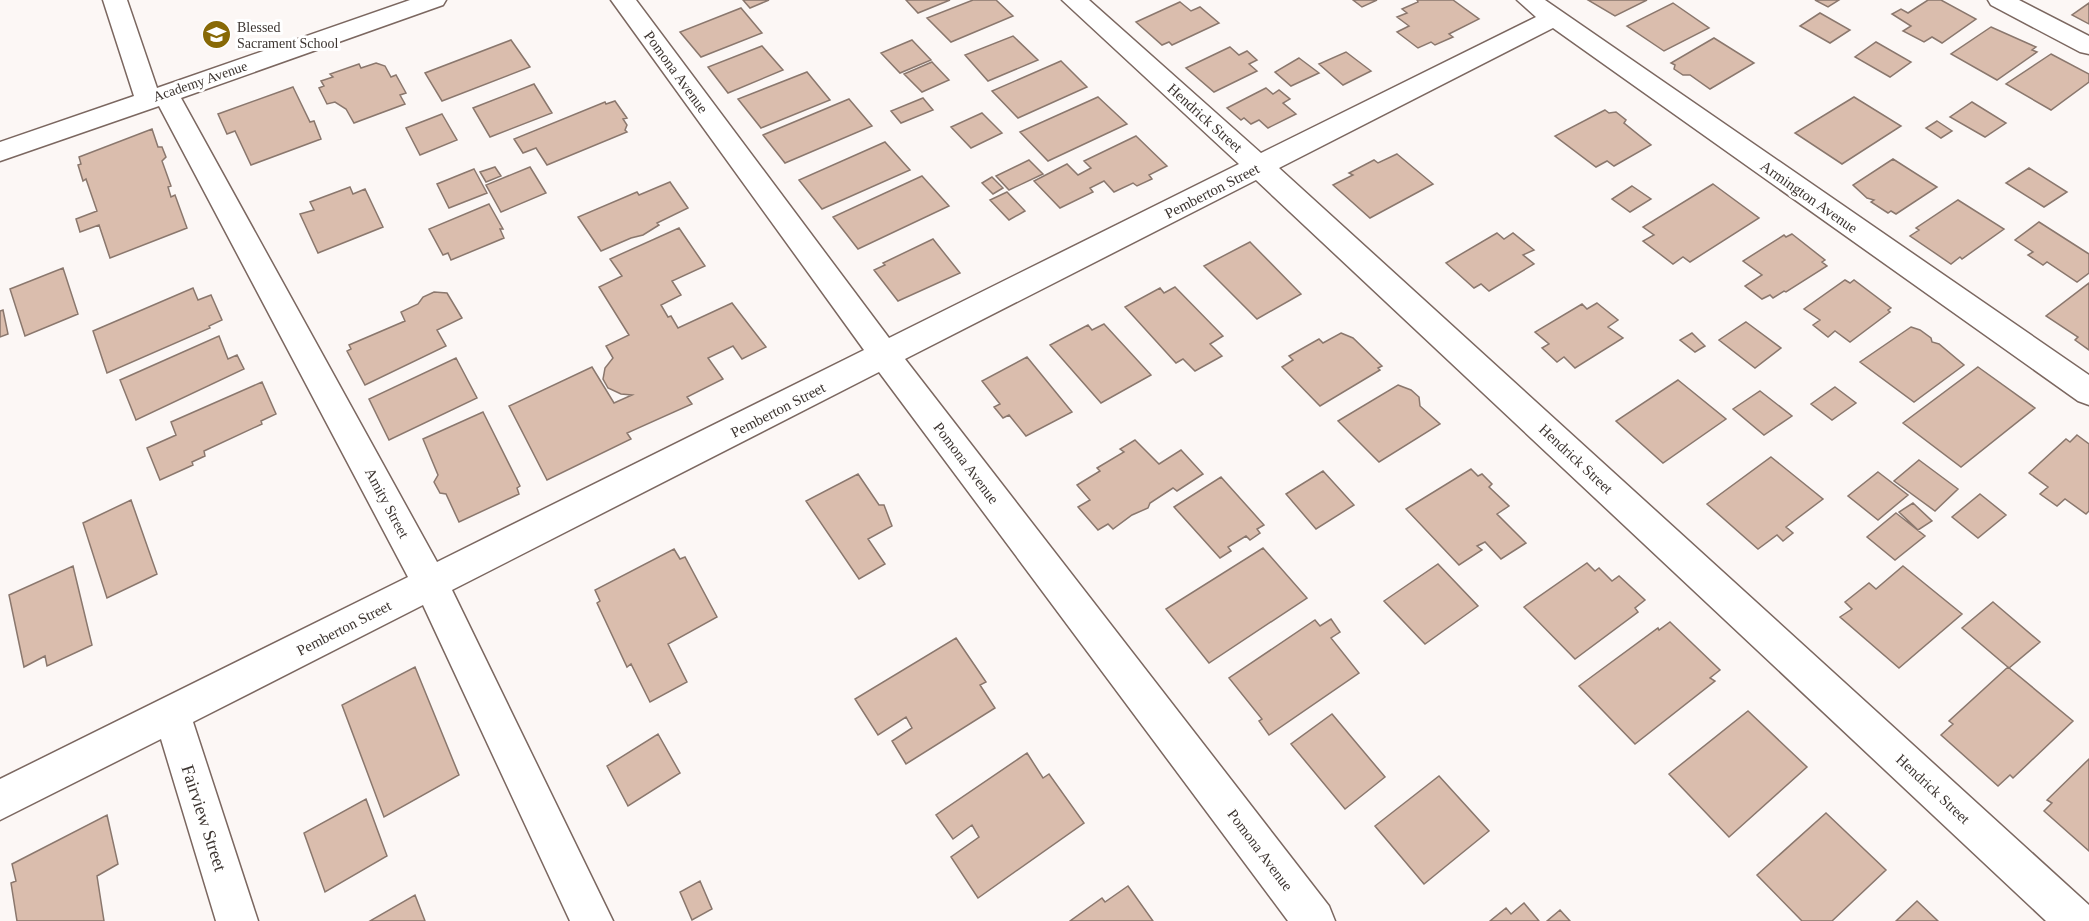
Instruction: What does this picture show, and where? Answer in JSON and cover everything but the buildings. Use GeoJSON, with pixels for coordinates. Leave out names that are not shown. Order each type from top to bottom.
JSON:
{"type":"FeatureCollection","features":[{"type":"Feature","properties":{"kind":"street","name":"Amity Street"},"geometry":{"type":"LineString","coordinates":[[115,0],[157,96],[430,585],[592,921]]}},
{"type":"Feature","properties":{"kind":"street","name":"Academy Avenue"},"geometry":{"type":"LineString","coordinates":[[0,152],[434,0]]}},
{"type":"Feature","properties":{"kind":"street","name":"Pomona Avenue"},"geometry":{"type":"LineString","coordinates":[[623,0],[885,356],[1314,921]]}},
{"type":"Feature","properties":{"kind":"street","name":"Hendrick Street"},"geometry":{"type":"LineString","coordinates":[[1074,0],[1260,167],[2076,921]]}},
{"type":"Feature","properties":{"kind":"street"},"geometry":{"type":"LineString","coordinates":[[2000,0],[2089,46]]}},
{"type":"Feature","properties":{"kind":"street","name":"Pemberton Street"},"geometry":{"type":"LineString","coordinates":[[0,800],[1260,167],[1542,9]]}},
{"type":"Feature","properties":{"kind":"street","name":"Armington Avenue"},"geometry":{"type":"LineString","coordinates":[[1542,9],[2089,393]]}},
{"type":"Feature","properties":{"kind":"street","name":"Fairview Street"},"geometry":{"type":"LineString","coordinates":[[172,714],[237,921]]}},
{"type":"Feature","properties":{"kind":"place","name":"Blessed Sacrament School"},"geometry":{"type":"Point","coordinates":[216,35]}}]}
